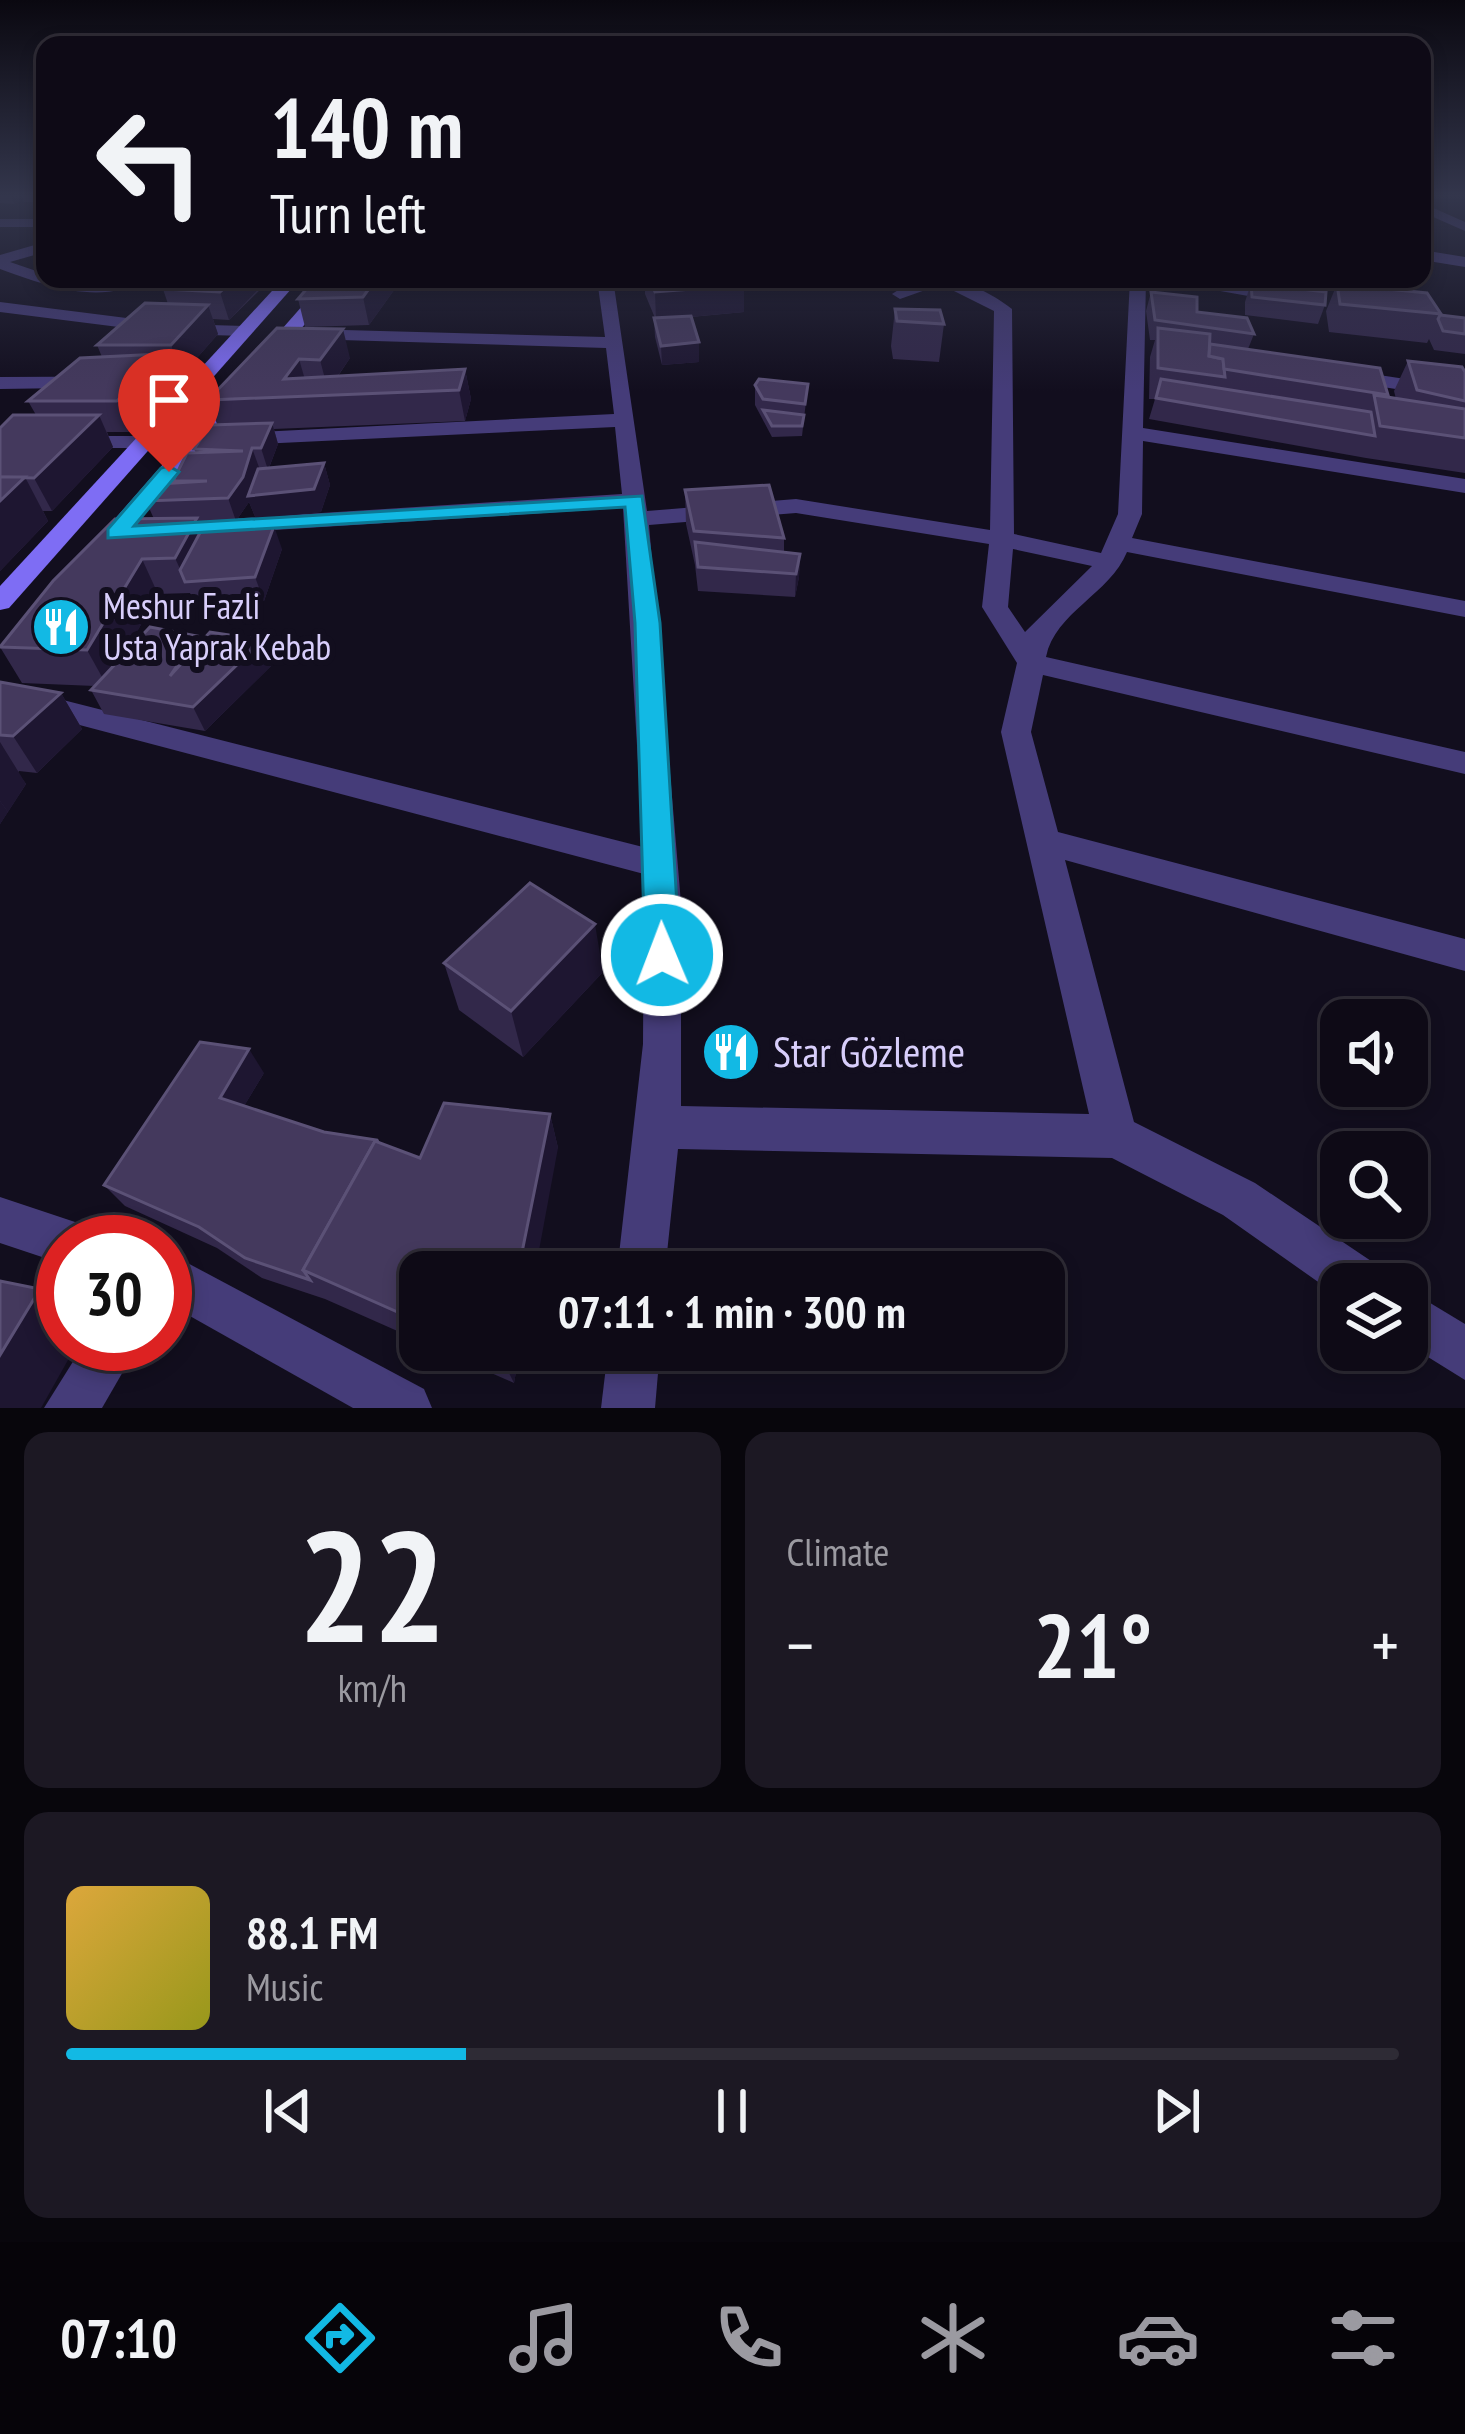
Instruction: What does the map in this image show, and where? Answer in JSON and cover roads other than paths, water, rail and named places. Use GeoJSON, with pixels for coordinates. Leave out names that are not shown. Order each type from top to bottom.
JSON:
{"type":"FeatureCollection","features":[{"type":"Feature","properties":{"kind":"main road"},"geometry":{"type":"LineString","coordinates":[[0,602],[284,288]]}},
{"type":"Feature","properties":{"kind":"main road"},"geometry":{"type":"LineString","coordinates":[[87,566],[327,288]]}},
{"type":"Feature","properties":{"kind":"street"},"geometry":{"type":"LineString","coordinates":[[0,262],[36,274]]}},
{"type":"Feature","properties":{"kind":"street"},"geometry":{"type":"LineString","coordinates":[[5,311],[60,288]]}},
{"type":"Feature","properties":{"kind":"street"},"geometry":{"type":"LineString","coordinates":[[607,288],[636,509],[661,865],[664,1045],[643,1251]]}},
{"type":"Feature","properties":{"kind":"street"},"geometry":{"type":"LineString","coordinates":[[900,294],[917,288]]}},
{"type":"Feature","properties":{"kind":"street"},"geometry":{"type":"LineString","coordinates":[[960,288],[1004,309],[1002,539],[995,607],[1030,663],[1465,763]]}},
{"type":"Feature","properties":{"kind":"street"},"geometry":{"type":"LineString","coordinates":[[1116,1136],[1016,732],[1037,635],[1114,552],[1130,514],[1133,433],[1148,346],[1139,288]]}},
{"type":"Feature","properties":{"kind":"street"},"geometry":{"type":"LineString","coordinates":[[1218,288],[1301,301]]}},
{"type":"Feature","properties":{"kind":"street"},"geometry":{"type":"LineString","coordinates":[[5,311],[146,334],[244,332]]}},
{"type":"Feature","properties":{"kind":"street"},"geometry":{"type":"LineString","coordinates":[[289,333],[616,344]]}},
{"type":"Feature","properties":{"kind":"street"},"geometry":{"type":"LineString","coordinates":[[0,466],[146,334]]}},
{"type":"Feature","properties":{"kind":"street"},"geometry":{"type":"LineString","coordinates":[[1324,373],[1465,394]]}},
{"type":"Feature","properties":{"kind":"street"},"geometry":{"type":"LineString","coordinates":[[0,383],[201,380]]}},
{"type":"Feature","properties":{"kind":"street"},"geometry":{"type":"LineString","coordinates":[[195,441],[622,420]]}},
{"type":"Feature","properties":{"kind":"street"},"geometry":{"type":"LineString","coordinates":[[1133,433],[1465,486]]}},
{"type":"Feature","properties":{"kind":"street"},"geometry":{"type":"LineString","coordinates":[[0,442],[144,442]]}},
{"type":"Feature","properties":{"kind":"street"},"geometry":{"type":"LineString","coordinates":[[116,533],[796,506],[1465,609]]}},
{"type":"Feature","properties":{"kind":"street"},"geometry":{"type":"LineString","coordinates":[[0,694],[661,865]]}},
{"type":"Feature","properties":{"kind":"street"},"geometry":{"type":"LineString","coordinates":[[1043,842],[1465,955]]}},
{"type":"Feature","properties":{"kind":"street"},"geometry":{"type":"LineString","coordinates":[[655,1127],[1116,1136],[1239,1199],[1332,1263]]}},
{"type":"Feature","properties":{"kind":"street"},"geometry":{"type":"LineString","coordinates":[[0,1220],[36,1232]]}},
{"type":"Feature","properties":{"kind":"street"},"geometry":{"type":"LineString","coordinates":[[192,1290],[405,1408]]}},
{"type":"Feature","properties":{"kind":"street"},"geometry":{"type":"LineString","coordinates":[[1428,1328],[1465,1354]]}},
{"type":"Feature","properties":{"kind":"street"},"geometry":{"type":"LineString","coordinates":[[71,1408],[96,1371]]}},
{"type":"Feature","properties":{"kind":"street"},"geometry":{"type":"LineString","coordinates":[[628,1408],[632,1371]]}},
{"type":"Feature","properties":{"kind":"place","name":"Meshur Fazli Usta Yaprak Kebab"},"geometry":{"type":"Point","coordinates":[61,627]}},
{"type":"Feature","properties":{"kind":"place","name":"Star Gözleme"},"geometry":{"type":"Point","coordinates":[731,1052]}}]}
